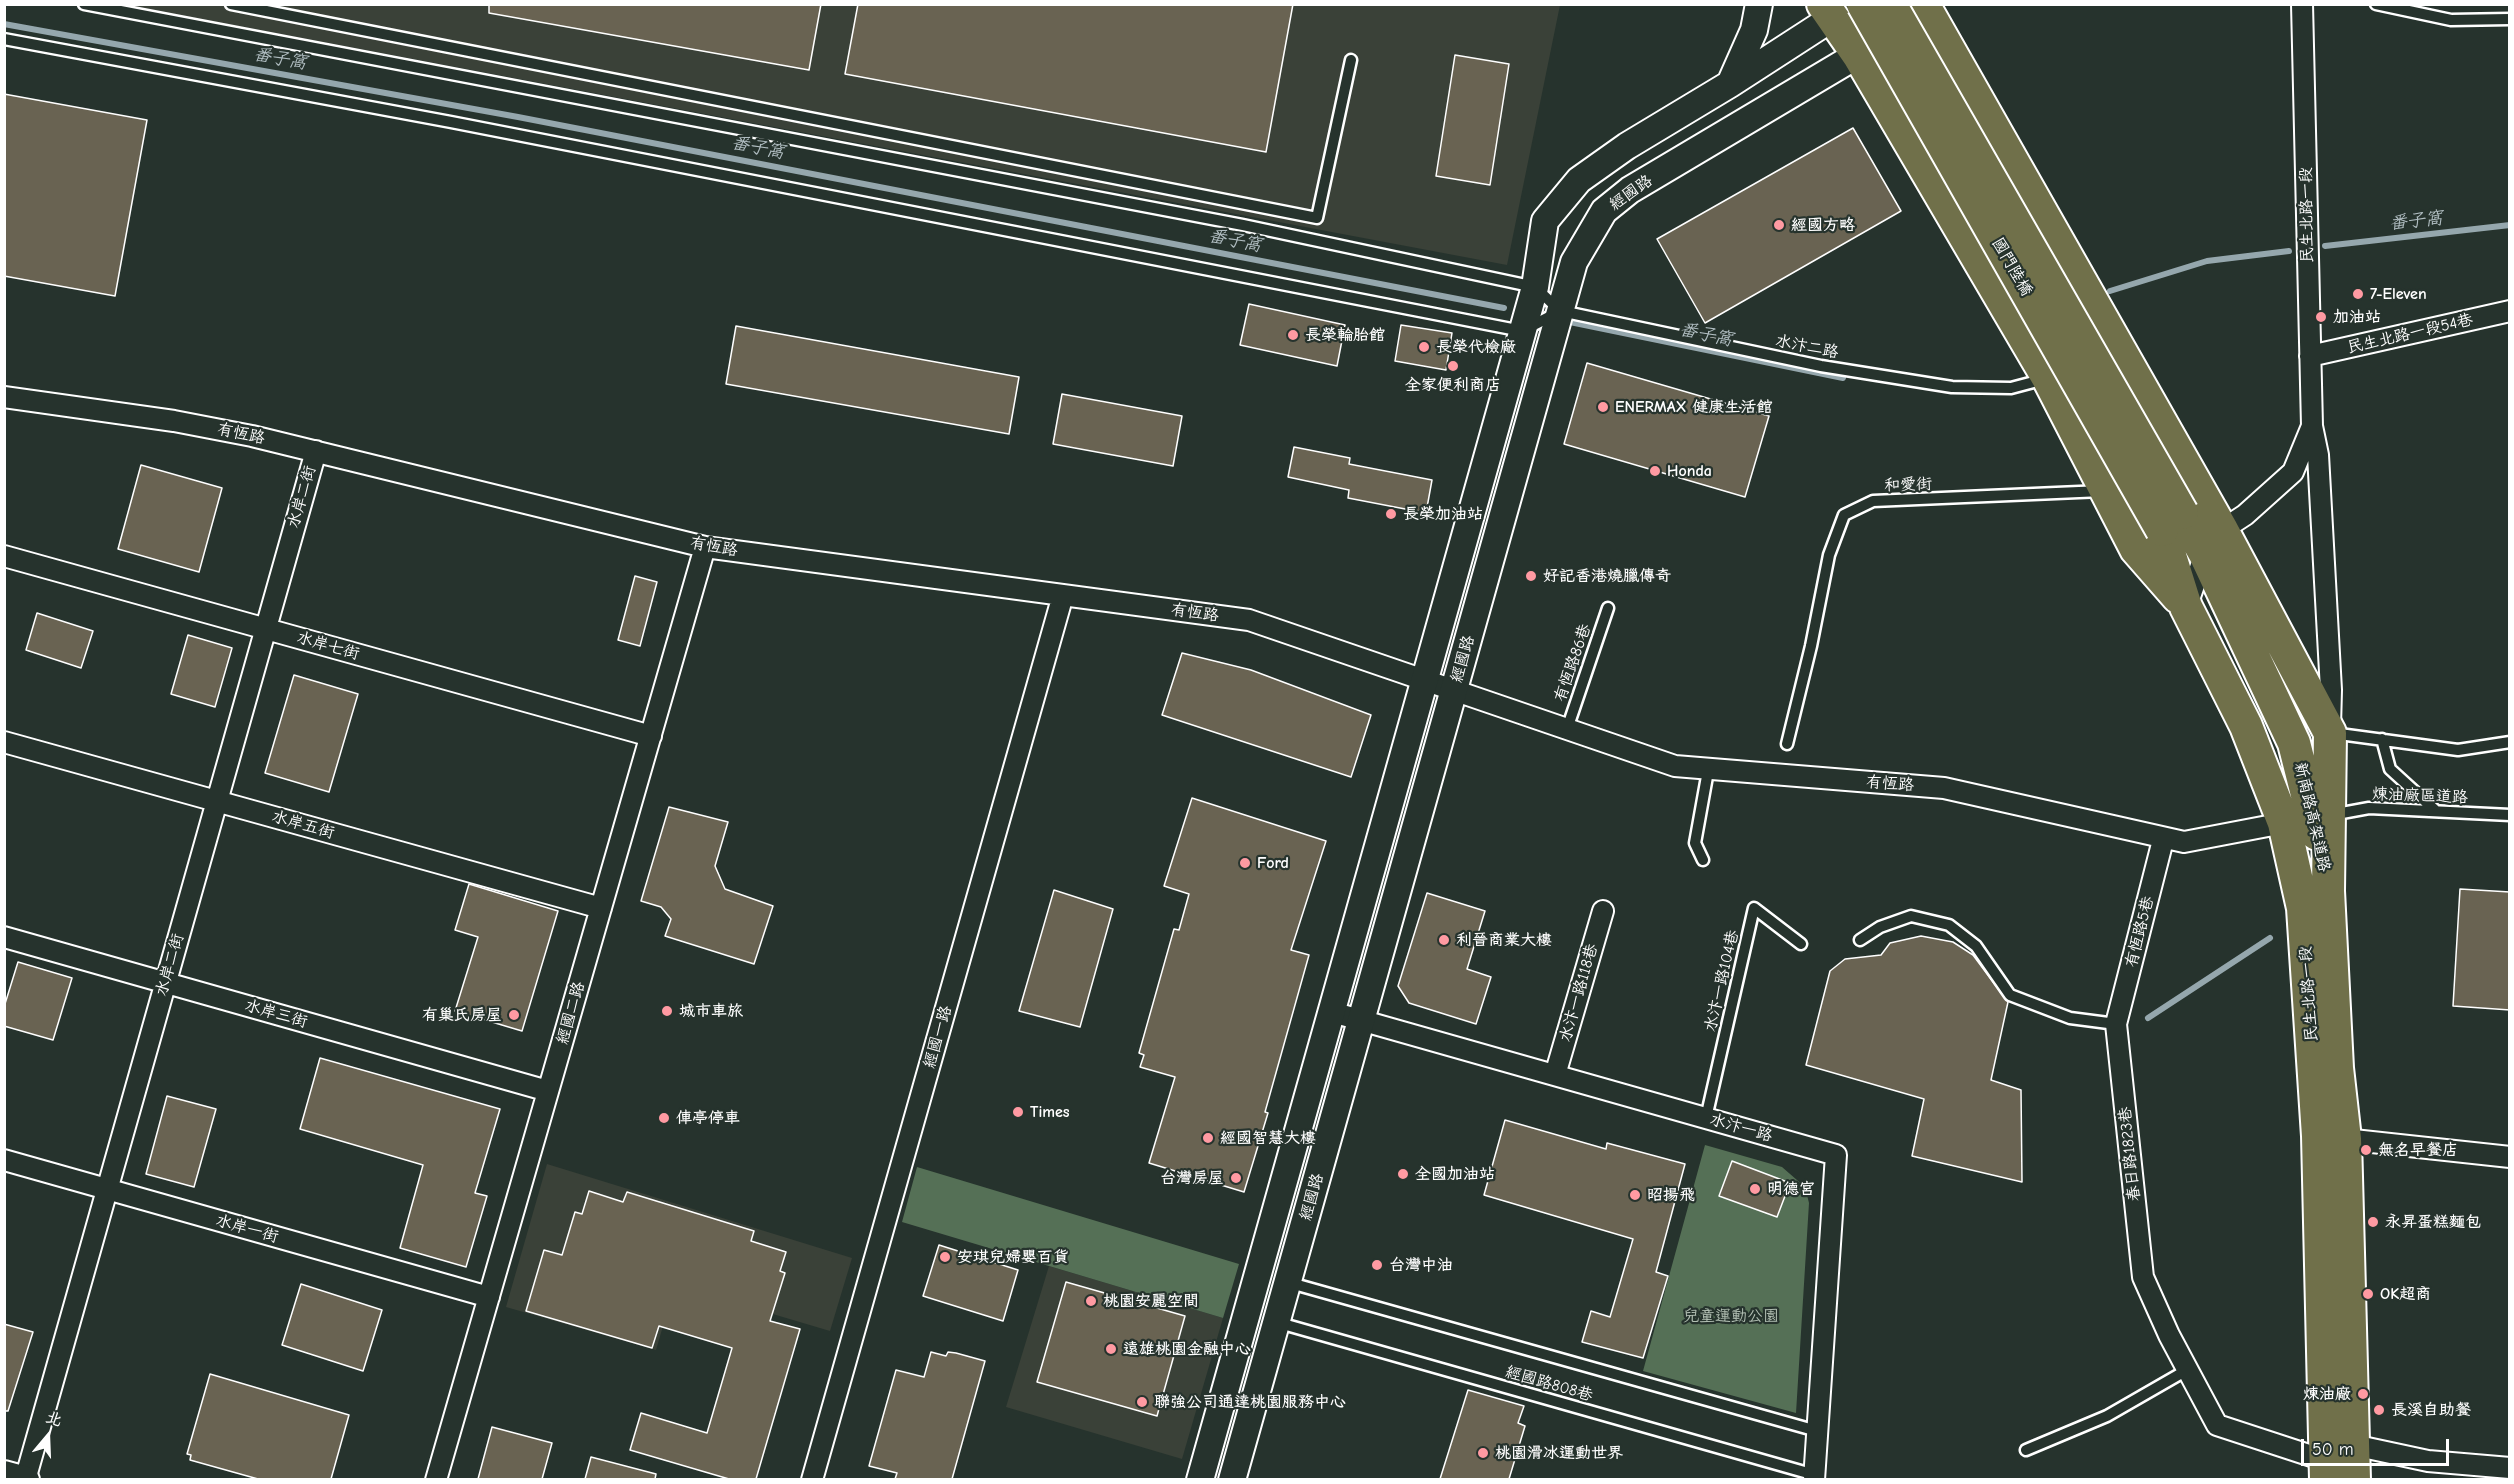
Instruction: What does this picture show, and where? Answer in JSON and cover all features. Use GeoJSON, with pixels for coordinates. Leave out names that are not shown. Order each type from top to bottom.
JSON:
{"type":"FeatureCollection","features":[{"type":"Feature","properties":{"kind":"main road","name":"國門陸橋"},"geometry":{"type":"LineString","coordinates":[[1863,4],[2172,521]]}},
{"type":"Feature","properties":{"kind":"main road","name":"國門陸橋"},"geometry":{"type":"LineString","coordinates":[[1890,4],[2172,521]]}},
{"type":"Feature","properties":{"kind":"main road"},"geometry":{"type":"LineString","coordinates":[[1924,6],[2213,542],[2330,733],[2322,816]]}},
{"type":"Feature","properties":{"kind":"main road"},"geometry":{"type":"LineString","coordinates":[[1827,11],[1858,56],[2048,378],[2104,491],[2136,549],[2186,607]]}},
{"type":"Feature","properties":{"kind":"main road"},"geometry":{"type":"LineString","coordinates":[[2172,521],[2213,542],[2294,743]]}},
{"type":"Feature","properties":{"kind":"main road"},"geometry":{"type":"LineString","coordinates":[[2172,521],[2186,607]]}},
{"type":"Feature","properties":{"kind":"main road","name":"民生北路一段"},"geometry":{"type":"LineString","coordinates":[[2186,607],[2246,726],[2284,823],[2304,908],[2331,1137],[2340,1462]]}},
{"type":"Feature","properties":{"kind":"main road"},"geometry":{"type":"LineString","coordinates":[[2256,752],[2330,733]]}},
{"type":"Feature","properties":{"kind":"main road","name":"新南路高架道路"},"geometry":{"type":"LineString","coordinates":[[2294,743],[2322,816],[2328,891]]}},
{"type":"Feature","properties":{"kind":"main road","name":"民生北路一段"},"geometry":{"type":"LineString","coordinates":[[2328,891],[2337,1068],[2331,1137]]}},
{"type":"Feature","properties":{"kind":"street"},"geometry":{"type":"LineString","coordinates":[[1730,84],[1754,30],[1759,4]]}},
{"type":"Feature","properties":{"kind":"street","name":"民生北路一段"},"geometry":{"type":"LineString","coordinates":[[2302,4],[2312,426],[2318,454],[2331,690],[2330,733]]}},
{"type":"Feature","properties":{"kind":"street","name":"經國路"},"geometry":{"type":"LineString","coordinates":[[1232,1479],[1574,262],[1604,211],[1630,190],[1858,56],[1924,6]]}},
{"type":"Feature","properties":{"kind":"street","name":"經國路"},"geometry":{"type":"LineString","coordinates":[[1200,1479],[1535,287],[1545,221],[1579,180],[1627,146],[1730,84],[1827,11]]}},
{"type":"Feature","properties":{"kind":"street","name":"民生北路一段54巷"},"geometry":{"type":"LineString","coordinates":[[2310,356],[2510,311]]}},
{"type":"Feature","properties":{"kind":"street","name":"有恆路"},"geometry":{"type":"LineString","coordinates":[[4,397],[174,421],[316,451],[705,547],[1249,620],[1675,766],[1708,771],[1944,788],[2163,840],[2184,842],[2322,816]]}},
{"type":"Feature","properties":{"kind":"street","name":"民生北路一段"},"geometry":{"type":"LineString","coordinates":[[2213,542],[2293,472],[2312,426]]}},
{"type":"Feature","properties":{"kind":"street","name":"水岸二街"},"geometry":{"type":"LineString","coordinates":[[25,1479],[316,451]]}},
{"type":"Feature","properties":{"kind":"street"},"geometry":{"type":"LineString","coordinates":[[2186,607],[2213,542]]}},
{"type":"Feature","properties":{"kind":"street","name":"經國二路"},"geometry":{"type":"LineString","coordinates":[[436,1479],[705,547]]}},
{"type":"Feature","properties":{"kind":"street","name":"水岸七街"},"geometry":{"type":"LineString","coordinates":[[4,556],[651,736]]}},
{"type":"Feature","properties":{"kind":"street","name":"經國一路"},"geometry":{"type":"LineString","coordinates":[[812,1479],[1063,595]]}},
{"type":"Feature","properties":{"kind":"street","name":"水岸五街"},"geometry":{"type":"LineString","coordinates":[[4,742],[601,908]]}},
{"type":"Feature","properties":{"kind":"street","name":"有恆路5巷"},"geometry":{"type":"LineString","coordinates":[[2116,1024],[2163,840]]}},
{"type":"Feature","properties":{"kind":"street","name":"水汴一路118巷"},"geometry":{"type":"LineString","coordinates":[[1555,1075],[1603,911]]}},
{"type":"Feature","properties":{"kind":"street","name":"水岸三街"},"geometry":{"type":"LineString","coordinates":[[4,937],[548,1091]]}},
{"type":"Feature","properties":{"kind":"street","name":"水汴一路"},"geometry":{"type":"LineString","coordinates":[[1332,1012],[1836,1155],[1814,1477]]}},
{"type":"Feature","properties":{"kind":"street","name":"春日路1823巷"},"geometry":{"type":"LineString","coordinates":[[2116,1024],[2144,1277],[2169,1335],[2217,1425],[2340,1462],[2428,1461],[2510,1468]]}},
{"type":"Feature","properties":{"kind":"street"},"geometry":{"type":"LineString","coordinates":[[2331,1137],[2510,1157]]}},
{"type":"Feature","properties":{"kind":"street","name":"水岸一街"},"geometry":{"type":"LineString","coordinates":[[4,1160],[489,1297]]}},
{"type":"Feature","properties":{"kind":"street"},"geometry":{"type":"LineString","coordinates":[[4,1474],[25,1479]]}},
{"type":"Feature","properties":{"kind":"lane"},"geometry":{"type":"LineString","coordinates":[[4,39],[463,124],[1522,332],[1561,311],[1535,287],[1243,225],[84,4]]}},
{"type":"Feature","properties":{"kind":"lane"},"geometry":{"type":"LineString","coordinates":[[231,4],[1317,218],[1351,60]]}},
{"type":"Feature","properties":{"kind":"lane"},"geometry":{"type":"LineString","coordinates":[[2376,4],[2451,20],[2510,19]]}},
{"type":"Feature","properties":{"kind":"lane","name":"水汴二路"},"geometry":{"type":"LineString","coordinates":[[1561,311],[1821,366],[1952,387],[2011,388],[2048,378]]}},
{"type":"Feature","properties":{"kind":"lane","name":"和愛街"},"geometry":{"type":"LineString","coordinates":[[1787,744],[1811,646],[1829,555],[1844,515],[1873,501],[2104,491]]}},
{"type":"Feature","properties":{"kind":"lane","name":"有恆路86巷"},"geometry":{"type":"LineString","coordinates":[[1567,729],[1608,608]]}},
{"type":"Feature","properties":{"kind":"lane"},"geometry":{"type":"LineString","coordinates":[[2330,733],[2458,750],[2510,742]]}},
{"type":"Feature","properties":{"kind":"lane"},"geometry":{"type":"LineString","coordinates":[[2382,739],[2390,769],[2437,811]]}},
{"type":"Feature","properties":{"kind":"lane"},"geometry":{"type":"LineString","coordinates":[[1703,860],[1695,843],[1708,771]]}},
{"type":"Feature","properties":{"kind":"lane","name":"煉油廠區道路"},"geometry":{"type":"LineString","coordinates":[[2322,816],[2369,808],[2510,815]]}},
{"type":"Feature","properties":{"kind":"lane","name":"水汴一路104巷"},"geometry":{"type":"LineString","coordinates":[[1706,1118],[1754,908],[1801,944]]}},
{"type":"Feature","properties":{"kind":"lane"},"geometry":{"type":"LineString","coordinates":[[1860,940],[1880,927],[1911,916],[1949,925],[1976,946],[2010,995],[2070,1018],[2116,1024]]}},
{"type":"Feature","properties":{"kind":"lane","name":"經國路808巷"},"geometry":{"type":"LineString","coordinates":[[1287,1282],[1817,1431]]}},
{"type":"Feature","properties":{"kind":"lane","name":"經國路808巷"},"geometry":{"type":"LineString","coordinates":[[1276,1322],[1814,1477]]}},
{"type":"Feature","properties":{"kind":"lane"},"geometry":{"type":"LineString","coordinates":[[2026,1450],[2108,1416],[2187,1370]]}},
{"type":"Feature","properties":{"kind":"shaded area"},"geometry":{"type":"Polygon","coordinates":[[[126,5],[1560,5],[1507,265],[126,5]]]}},
{"type":"Feature","properties":{"kind":"shaded area"},"geometry":{"type":"Polygon","coordinates":[[[547,1164],[852,1258],[830,1331],[675,1285],[656,1350],[506,1307],[547,1164]]]}},
{"type":"Feature","properties":{"kind":"shaded area"},"geometry":{"type":"Polygon","coordinates":[[[1049,1266],[1223,1318],[1182,1459],[1006,1407],[1049,1266]]]}},
{"type":"Feature","properties":{"kind":"green space","name":"兒童運動公園"},"geometry":{"type":"Polygon","coordinates":[[[1705,1145],[1782,1167],[1805,1187],[1809,1203],[1796,1413],[1643,1371],[1705,1145]]]}},
{"type":"Feature","properties":{"kind":"green space"},"geometry":{"type":"Polygon","coordinates":[[[917,1167],[1239,1264],[1223,1318],[902,1222],[917,1167]]]}},
{"type":"Feature","properties":{"kind":"building"},"geometry":{"type":"Polygon","coordinates":[[[489,4],[821,4],[809,70],[489,13],[489,4]]]}},
{"type":"Feature","properties":{"kind":"building"},"geometry":{"type":"Polygon","coordinates":[[[858,4],[1293,4],[1266,152],[845,74],[858,4]]]}},
{"type":"Feature","properties":{"kind":"building"},"geometry":{"type":"Polygon","coordinates":[[[1455,55],[1509,64],[1490,185],[1436,176],[1455,55]]]}},
{"type":"Feature","properties":{"kind":"building"},"geometry":{"type":"Polygon","coordinates":[[[4,94],[147,120],[115,296],[4,276],[4,94]]]}},
{"type":"Feature","properties":{"kind":"building","name":"經國方略"},"geometry":{"type":"Polygon","coordinates":[[[1853,128],[1901,211],[1705,323],[1657,239],[1853,128]]]}},
{"type":"Feature","properties":{"kind":"building","name":"長榮輪胎館"},"geometry":{"type":"Polygon","coordinates":[[[1249,304],[1345,325],[1337,366],[1240,345],[1249,304]]]}},
{"type":"Feature","properties":{"kind":"building","name":"長榮代檢廠"},"geometry":{"type":"Polygon","coordinates":[[[1401,325],[1452,333],[1446,370],[1395,361],[1401,325]]]}},
{"type":"Feature","properties":{"kind":"building"},"geometry":{"type":"Polygon","coordinates":[[[736,326],[1019,377],[1009,434],[726,384],[736,326]]]}},
{"type":"Feature","properties":{"kind":"building"},"geometry":{"type":"Polygon","coordinates":[[[1587,363],[1769,416],[1745,497],[1564,444],[1587,363]]]}},
{"type":"Feature","properties":{"kind":"building"},"geometry":{"type":"Polygon","coordinates":[[[1062,394],[1182,416],[1173,466],[1053,444],[1062,394]]]}},
{"type":"Feature","properties":{"kind":"building"},"geometry":{"type":"Polygon","coordinates":[[[1294,447],[1350,458],[1349,464],[1432,480],[1426,513],[1348,498],[1349,490],[1288,477],[1294,447]]]}},
{"type":"Feature","properties":{"kind":"building"},"geometry":{"type":"Polygon","coordinates":[[[141,465],[222,488],[199,572],[118,549],[141,465]]]}},
{"type":"Feature","properties":{"kind":"building"},"geometry":{"type":"Polygon","coordinates":[[[635,576],[657,582],[640,646],[618,640],[635,576]]]}},
{"type":"Feature","properties":{"kind":"building"},"geometry":{"type":"Polygon","coordinates":[[[37,613],[93,631],[81,668],[26,650],[37,613]]]}},
{"type":"Feature","properties":{"kind":"building"},"geometry":{"type":"Polygon","coordinates":[[[188,635],[232,648],[215,707],[171,694],[188,635]]]}},
{"type":"Feature","properties":{"kind":"building"},"geometry":{"type":"Polygon","coordinates":[[[1182,653],[1251,670],[1371,715],[1351,777],[1162,715],[1182,653]]]}},
{"type":"Feature","properties":{"kind":"building"},"geometry":{"type":"Polygon","coordinates":[[[294,675],[358,694],[329,792],[265,773],[294,675]]]}},
{"type":"Feature","properties":{"kind":"building"},"geometry":{"type":"Polygon","coordinates":[[[1192,798],[1326,841],[1291,950],[1309,955],[1265,1112],[1268,1113],[1244,1192],[1149,1163],[1175,1077],[1140,1067],[1144,1055],[1139,1053],[1174,929],[1179,930],[1189,894],[1164,886],[1192,798]]]}},
{"type":"Feature","properties":{"kind":"building"},"geometry":{"type":"Polygon","coordinates":[[[669,807],[728,822],[715,866],[725,889],[773,906],[754,964],[665,936],[671,919],[661,907],[641,901],[669,807]]]}},
{"type":"Feature","properties":{"kind":"building"},"geometry":{"type":"Polygon","coordinates":[[[469,884],[558,911],[522,1031],[455,1011],[478,937],[455,930],[469,884]]]}},
{"type":"Feature","properties":{"kind":"building"},"geometry":{"type":"Polygon","coordinates":[[[2460,889],[2510,892],[2510,1010],[2453,1006],[2460,889]]]}},
{"type":"Feature","properties":{"kind":"building"},"geometry":{"type":"Polygon","coordinates":[[[1054,890],[1113,909],[1080,1027],[1019,1011],[1054,890]]]}},
{"type":"Feature","properties":{"kind":"building","name":"利晉商業大樓"},"geometry":{"type":"Polygon","coordinates":[[[1427,893],[1485,911],[1467,969],[1491,977],[1476,1024],[1409,1003],[1398,986],[1427,893]]]}},
{"type":"Feature","properties":{"kind":"building"},"geometry":{"type":"Polygon","coordinates":[[[1921,936],[1953,942],[1973,955],[2008,1002],[1991,1080],[2021,1090],[2022,1182],[1912,1156],[1924,1099],[1806,1065],[1830,971],[1845,959],[1881,955],[1890,943],[1921,936]]]}},
{"type":"Feature","properties":{"kind":"building"},"geometry":{"type":"Polygon","coordinates":[[[18,962],[72,978],[53,1040],[4,1026],[4,1007],[18,962]]]}},
{"type":"Feature","properties":{"kind":"building"},"geometry":{"type":"Polygon","coordinates":[[[320,1058],[500,1109],[475,1193],[487,1196],[466,1267],[400,1248],[423,1165],[300,1129],[320,1058]]]}},
{"type":"Feature","properties":{"kind":"building"},"geometry":{"type":"Polygon","coordinates":[[[167,1096],[216,1109],[194,1187],[146,1174],[167,1096]]]}},
{"type":"Feature","properties":{"kind":"building"},"geometry":{"type":"Polygon","coordinates":[[[1505,1120],[1606,1149],[1607,1143],[1685,1164],[1656,1272],[1668,1276],[1643,1358],[1582,1342],[1591,1311],[1610,1317],[1633,1239],[1484,1195],[1505,1120]]]}},
{"type":"Feature","properties":{"kind":"building","name":"明德宮"},"geometry":{"type":"Polygon","coordinates":[[[1732,1161],[1790,1183],[1777,1217],[1719,1196],[1732,1161]]]}},
{"type":"Feature","properties":{"kind":"building"},"geometry":{"type":"Polygon","coordinates":[[[589,1191],[623,1202],[627,1192],[754,1231],[751,1241],[786,1252],[780,1271],[785,1273],[770,1321],[800,1329],[756,1479],[729,1479],[630,1450],[641,1413],[707,1433],[732,1348],[659,1326],[652,1348],[526,1311],[544,1250],[562,1255],[575,1212],[582,1214],[589,1191]]]}},
{"type":"Feature","properties":{"kind":"building"},"geometry":{"type":"Polygon","coordinates":[[[939,1245],[1018,1270],[1003,1321],[923,1296],[939,1245]]]}},
{"type":"Feature","properties":{"kind":"building","name":"遠雄桃園金融中心"},"geometry":{"type":"Polygon","coordinates":[[[1066,1282],[1185,1316],[1157,1416],[1037,1382],[1066,1282]]]}},
{"type":"Feature","properties":{"kind":"building"},"geometry":{"type":"Polygon","coordinates":[[[301,1284],[382,1310],[363,1371],[282,1345],[301,1284]]]}},
{"type":"Feature","properties":{"kind":"building"},"geometry":{"type":"Polygon","coordinates":[[[4,1324],[33,1332],[8,1411],[4,1411],[4,1324]]]}},
{"type":"Feature","properties":{"kind":"building"},"geometry":{"type":"Polygon","coordinates":[[[931,1352],[946,1356],[948,1352],[956,1353],[985,1361],[952,1479],[895,1479],[897,1473],[869,1466],[896,1370],[924,1377],[931,1352]]]}},
{"type":"Feature","properties":{"kind":"building"},"geometry":{"type":"Polygon","coordinates":[[[210,1374],[349,1415],[331,1479],[258,1479],[190,1460],[191,1455],[187,1454],[210,1374]]]}},
{"type":"Feature","properties":{"kind":"building","name":"桃園滑冰運動世界"},"geometry":{"type":"Polygon","coordinates":[[[1468,1390],[1524,1406],[1518,1423],[1525,1426],[1509,1479],[1440,1479],[1468,1390]]]}},
{"type":"Feature","properties":{"kind":"building"},"geometry":{"type":"Polygon","coordinates":[[[492,1427],[552,1443],[542,1479],[478,1479],[492,1427]]]}},
{"type":"Feature","properties":{"kind":"building"},"geometry":{"type":"Polygon","coordinates":[[[591,1457],[656,1474],[655,1479],[585,1479],[591,1457]]]}},
{"type":"Feature","properties":{"kind":"waterway","name":"番子窩"},"geometry":{"type":"LineString","coordinates":[[4,24],[518,117],[1504,308]]}},
{"type":"Feature","properties":{"kind":"waterway","name":"番子窩"},"geometry":{"type":"LineString","coordinates":[[2325,246],[2510,225]]}},
{"type":"Feature","properties":{"kind":"waterway","name":"番子窩"},"geometry":{"type":"LineString","coordinates":[[2110,291],[2207,261],[2289,251]]}},
{"type":"Feature","properties":{"kind":"waterway","name":"番子窩"},"geometry":{"type":"LineString","coordinates":[[1565,321],[1843,378]]}},
{"type":"Feature","properties":{"kind":"waterway"},"geometry":{"type":"LineString","coordinates":[[2148,1018],[2270,938]]}},
{"type":"Feature","properties":{"kind":"place","name":"經國方略"},"geometry":{"type":"Point","coordinates":[1779,225]}},
{"type":"Feature","properties":{"kind":"place","name":"7-Eleven"},"geometry":{"type":"Point","coordinates":[2358,294]}},
{"type":"Feature","properties":{"kind":"place","name":"加油站"},"geometry":{"type":"Point","coordinates":[2321,317]}},
{"type":"Feature","properties":{"kind":"place","name":"長榮輪胎館"},"geometry":{"type":"Point","coordinates":[1293,335]}},
{"type":"Feature","properties":{"kind":"place","name":"長榮代檢廠"},"geometry":{"type":"Point","coordinates":[1424,347]}},
{"type":"Feature","properties":{"kind":"place","name":"全家便利商店"},"geometry":{"type":"Point","coordinates":[1453,366]}},
{"type":"Feature","properties":{"kind":"place","name":"ENERMAX 健康生活館"},"geometry":{"type":"Point","coordinates":[1603,407]}},
{"type":"Feature","properties":{"kind":"place","name":"Honda"},"geometry":{"type":"Point","coordinates":[1655,471]}},
{"type":"Feature","properties":{"kind":"place","name":"長榮加油站"},"geometry":{"type":"Point","coordinates":[1391,514]}},
{"type":"Feature","properties":{"kind":"place","name":"好記香港燒臘傳奇"},"geometry":{"type":"Point","coordinates":[1531,576]}},
{"type":"Feature","properties":{"kind":"place","name":"Ford"},"geometry":{"type":"Point","coordinates":[1245,863]}},
{"type":"Feature","properties":{"kind":"place","name":"利晉商業大樓"},"geometry":{"type":"Point","coordinates":[1444,940]}},
{"type":"Feature","properties":{"kind":"place","name":"城市車旅"},"geometry":{"type":"Point","coordinates":[667,1011]}},
{"type":"Feature","properties":{"kind":"place","name":"有巢氏房屋"},"geometry":{"type":"Point","coordinates":[514,1015]}},
{"type":"Feature","properties":{"kind":"place","name":"Times"},"geometry":{"type":"Point","coordinates":[1018,1112]}},
{"type":"Feature","properties":{"kind":"place","name":"俥亭停車"},"geometry":{"type":"Point","coordinates":[664,1118]}},
{"type":"Feature","properties":{"kind":"place","name":"經國智慧大樓"},"geometry":{"type":"Point","coordinates":[1208,1138]}},
{"type":"Feature","properties":{"kind":"place","name":"無名早餐店"},"geometry":{"type":"Point","coordinates":[2366,1150]}},
{"type":"Feature","properties":{"kind":"place","name":"全國加油站"},"geometry":{"type":"Point","coordinates":[1403,1174]}},
{"type":"Feature","properties":{"kind":"place","name":"台灣房屋"},"geometry":{"type":"Point","coordinates":[1236,1178]}},
{"type":"Feature","properties":{"kind":"place","name":"明德宮"},"geometry":{"type":"Point","coordinates":[1755,1189]}},
{"type":"Feature","properties":{"kind":"place","name":"昭揚飛"},"geometry":{"type":"Point","coordinates":[1635,1195]}},
{"type":"Feature","properties":{"kind":"place","name":"永昇蛋糕麵包"},"geometry":{"type":"Point","coordinates":[2373,1222]}},
{"type":"Feature","properties":{"kind":"place","name":"安琪兒婦嬰百貨"},"geometry":{"type":"Point","coordinates":[945,1257]}},
{"type":"Feature","properties":{"kind":"place","name":"台灣中油"},"geometry":{"type":"Point","coordinates":[1377,1265]}},
{"type":"Feature","properties":{"kind":"place","name":"OK超商"},"geometry":{"type":"Point","coordinates":[2368,1294]}},
{"type":"Feature","properties":{"kind":"place","name":"桃園安麗空間"},"geometry":{"type":"Point","coordinates":[1091,1301]}},
{"type":"Feature","properties":{"kind":"place","name":"遠雄桃園金融中心"},"geometry":{"type":"Point","coordinates":[1111,1349]}},
{"type":"Feature","properties":{"kind":"place","name":"煉油廠"},"geometry":{"type":"Point","coordinates":[2363,1394]}},
{"type":"Feature","properties":{"kind":"place","name":"聯強公司通達桃園服務中心"},"geometry":{"type":"Point","coordinates":[1142,1402]}},
{"type":"Feature","properties":{"kind":"place","name":"長溪自助餐"},"geometry":{"type":"Point","coordinates":[2379,1410]}},
{"type":"Feature","properties":{"kind":"place","name":"桃園滑冰運動世界"},"geometry":{"type":"Point","coordinates":[1483,1453]}}]}
